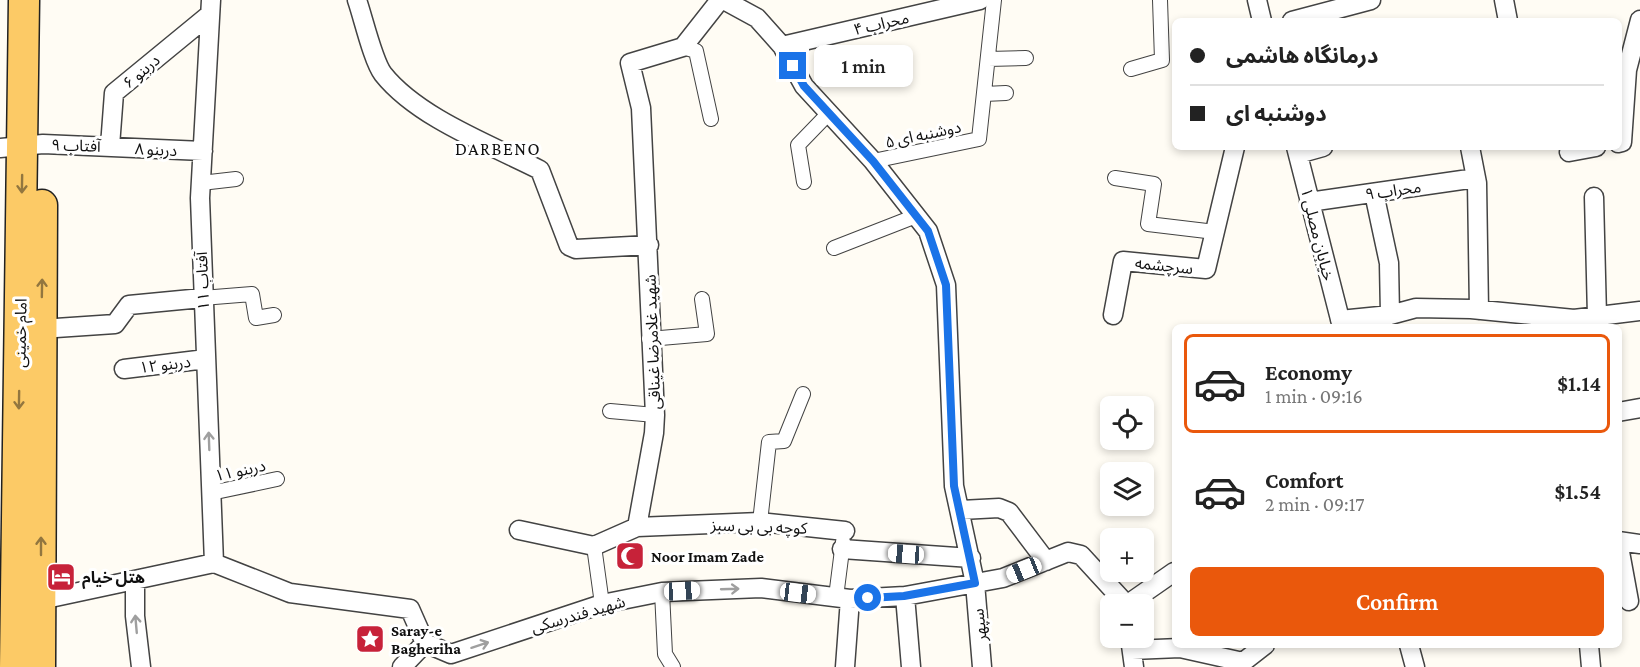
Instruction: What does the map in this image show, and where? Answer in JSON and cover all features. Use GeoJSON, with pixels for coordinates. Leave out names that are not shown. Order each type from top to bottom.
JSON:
{"type":"FeatureCollection","features":[{"type":"Feature","properties":{"kind":"main road","name":"امام خمینی"},"geometry":{"type":"LineString","coordinates":[[24,0],[22,145],[9,529],[19,609],[40,667]]}},
{"type":"Feature","properties":{"kind":"main road","name":"امام خمینی"},"geometry":{"type":"LineString","coordinates":[[15,667],[41,329],[22,145],[41,0]]}},
{"type":"Feature","properties":{"kind":"street"},"geometry":{"type":"LineString","coordinates":[[357,0],[382,72],[404,95],[431,114],[540,170],[569,246],[576,249],[649,245]]}},
{"type":"Feature","properties":{"kind":"street"},"geometry":{"type":"LineString","coordinates":[[711,119],[696,51],[683,47],[722,0]]}},
{"type":"Feature","properties":{"kind":"street","name":"سپهر"},"geometry":{"type":"LineString","coordinates":[[722,0],[757,18],[782,46],[804,86],[873,161],[928,231],[946,285],[954,486],[975,583],[982,667]]}},
{"type":"Feature","properties":{"kind":"street","name":"۴ محراب"},"geometry":{"type":"LineString","coordinates":[[782,46],[980,0]]}},
{"type":"Feature","properties":{"kind":"street"},"geometry":{"type":"LineString","coordinates":[[994,0],[984,94],[1006,93]]}},
{"type":"Feature","properties":{"kind":"street"},"geometry":{"type":"LineString","coordinates":[[1131,69],[1162,60],[1160,0]]}},
{"type":"Feature","properties":{"kind":"street"},"geometry":{"type":"LineString","coordinates":[[1257,0],[1261,18]]}},
{"type":"Feature","properties":{"kind":"street"},"geometry":{"type":"LineString","coordinates":[[1303,18],[1371,0]]}},
{"type":"Feature","properties":{"kind":"street"},"geometry":{"type":"LineString","coordinates":[[1504,0],[1507,18]]}},
{"type":"Feature","properties":{"kind":"street","name":"۶ دربنو"},"geometry":{"type":"LineString","coordinates":[[110,146],[114,93],[210,7]]}},
{"type":"Feature","properties":{"kind":"street","name":"آفتاب ۱۱"},"geometry":{"type":"LineString","coordinates":[[210,7],[201,183],[202,298],[214,563]]}},
{"type":"Feature","properties":{"kind":"street"},"geometry":{"type":"LineString","coordinates":[[1627,142],[1623,69],[1640,20]]}},
{"type":"Feature","properties":{"kind":"street","name":"شهید غلامرضا غیناقی"},"geometry":{"type":"LineString","coordinates":[[637,527],[654,433],[655,415],[649,339],[649,245],[641,108],[630,63],[683,47]]}},
{"type":"Feature","properties":{"kind":"street"},"geometry":{"type":"LineString","coordinates":[[988,59],[1026,58]]}},
{"type":"Feature","properties":{"kind":"street","name":"۵ دوشنبه ای"},"geometry":{"type":"LineString","coordinates":[[873,161],[979,139],[984,94]]}},
{"type":"Feature","properties":{"kind":"street"},"geometry":{"type":"LineString","coordinates":[[804,182],[798,145],[828,114]]}},
{"type":"Feature","properties":{"kind":"street","name":"آفتاب ۹"},"geometry":{"type":"LineString","coordinates":[[22,145],[110,146]]}},
{"type":"Feature","properties":{"kind":"street","name":"۸ دربنو"},"geometry":{"type":"LineString","coordinates":[[110,146],[203,151]]}},
{"type":"Feature","properties":{"kind":"street","name":"سرچشمه"},"geometry":{"type":"LineString","coordinates":[[1113,315],[1124,261],[1206,269],[1234,150]]}},
{"type":"Feature","properties":{"kind":"street"},"geometry":{"type":"LineString","coordinates":[[1471,150],[1476,178],[1479,310]]}},
{"type":"Feature","properties":{"kind":"street"},"geometry":{"type":"LineString","coordinates":[[1569,152],[1580,150]]}},
{"type":"Feature","properties":{"kind":"street","name":"خیابان مصلی ۱"},"geometry":{"type":"LineString","coordinates":[[1297,151],[1341,324]]}},
{"type":"Feature","properties":{"kind":"street"},"geometry":{"type":"LineString","coordinates":[[1115,178],[1154,184],[1148,224],[1215,232]]}},
{"type":"Feature","properties":{"kind":"street","name":"۹ محراب"},"geometry":{"type":"LineString","coordinates":[[1309,202],[1476,178]]}},
{"type":"Feature","properties":{"kind":"street"},"geometry":{"type":"LineString","coordinates":[[201,183],[237,179]]}},
{"type":"Feature","properties":{"kind":"street"},"geometry":{"type":"LineString","coordinates":[[1374,193],[1389,263],[1390,315]]}},
{"type":"Feature","properties":{"kind":"street"},"geometry":{"type":"LineString","coordinates":[[1594,197],[1597,316]]}},
{"type":"Feature","properties":{"kind":"street"},"geometry":{"type":"LineString","coordinates":[[834,248],[916,216]]}},
{"type":"Feature","properties":{"kind":"street"},"geometry":{"type":"LineString","coordinates":[[41,329],[115,324],[129,305],[252,294],[256,318],[274,315]]}},
{"type":"Feature","properties":{"kind":"street"},"geometry":{"type":"LineString","coordinates":[[649,339],[707,334],[702,298]]}},
{"type":"Feature","properties":{"kind":"street"},"geometry":{"type":"LineString","coordinates":[[1341,324],[1416,308],[1479,310],[1574,319],[1640,311]]}},
{"type":"Feature","properties":{"kind":"street","name":"۱۲ دربنو"},"geometry":{"type":"LineString","coordinates":[[123,369],[206,359]]}},
{"type":"Feature","properties":{"kind":"street"},"geometry":{"type":"LineString","coordinates":[[760,522],[769,442],[784,441],[803,394]]}},
{"type":"Feature","properties":{"kind":"street"},"geometry":{"type":"LineString","coordinates":[[1622,411],[1640,408]]}},
{"type":"Feature","properties":{"kind":"street"},"geometry":{"type":"LineString","coordinates":[[610,411],[655,415]]}},
{"type":"Feature","properties":{"kind":"street","name":"۱۱ دربنو"},"geometry":{"type":"LineString","coordinates":[[211,493],[277,479]]}},
{"type":"Feature","properties":{"kind":"street"},"geometry":{"type":"LineString","coordinates":[[961,510],[999,508],[1009,512],[1046,561]]}},
{"type":"Feature","properties":{"kind":"street","name":"کوچه بی بی سبز"},"geometry":{"type":"LineString","coordinates":[[637,527],[760,522],[845,531]]}},
{"type":"Feature","properties":{"kind":"street"},"geometry":{"type":"LineString","coordinates":[[519,530],[594,546],[637,527]]}},
{"type":"Feature","properties":{"kind":"street"},"geometry":{"type":"LineString","coordinates":[[845,531],[842,549],[845,667]]}},
{"type":"Feature","properties":{"kind":"street"},"geometry":{"type":"LineString","coordinates":[[1622,542],[1640,544]]}},
{"type":"Feature","properties":{"kind":"street"},"geometry":{"type":"LineString","coordinates":[[594,546],[602,604]]}},
{"type":"Feature","properties":{"kind":"street"},"geometry":{"type":"LineString","coordinates":[[842,549],[970,558]]}},
{"type":"Feature","properties":{"kind":"street","name":"شهید فندرسکی"},"geometry":{"type":"LineString","coordinates":[[425,643],[454,660],[602,604],[662,592],[761,588],[843,598],[904,596],[1003,579],[1068,552],[1081,555],[1118,594]]}},
{"type":"Feature","properties":{"kind":"street"},"geometry":{"type":"LineString","coordinates":[[19,609],[214,563],[290,593],[410,609],[425,643],[402,667]]}},
{"type":"Feature","properties":{"kind":"street"},"geometry":{"type":"LineString","coordinates":[[1622,563],[1629,601]]}},
{"type":"Feature","properties":{"kind":"street"},"geometry":{"type":"LineString","coordinates":[[1142,594],[1172,573]]}},
{"type":"Feature","properties":{"kind":"street"},"geometry":{"type":"LineString","coordinates":[[135,581],[135,616],[141,667]]}},
{"type":"Feature","properties":{"kind":"street"},"geometry":{"type":"LineString","coordinates":[[662,592],[665,654],[673,667]]}},
{"type":"Feature","properties":{"kind":"street"},"geometry":{"type":"LineString","coordinates":[[904,596],[910,667]]}},
{"type":"Feature","properties":{"kind":"street"},"geometry":{"type":"LineString","coordinates":[[1132,652],[1180,648],[1242,664],[1261,648]]}},
{"type":"Feature","properties":{"kind":"street"},"geometry":{"type":"LineString","coordinates":[[1410,648],[1414,667]]}},
{"type":"Feature","properties":{"kind":"street"},"geometry":{"type":"LineString","coordinates":[[1589,648],[1591,667]]}},
{"type":"Feature","properties":{"kind":"place","name":"Noor Imam Zade"},"geometry":{"type":"Point","coordinates":[630,556]}},
{"type":"Feature","properties":{"kind":"place","name":"هتل خیام"},"geometry":{"type":"Point","coordinates":[61,577]}},
{"type":"Feature","properties":{"kind":"place","name":"Saray-e Bagheriha"},"geometry":{"type":"Point","coordinates":[370,639]}},
{"type":"Feature","properties":{"kind":"district","name":"DARBENO"},"geometry":{"type":"Point","coordinates":[498,149]}},
{"type":"Feature","properties":{"kind":"route"},"geometry":{"type":"LineString","coordinates":[[793,66],[804,86],[873,161],[928,231],[946,285],[954,486],[975,583],[904,596],[868,598]]}}]}
